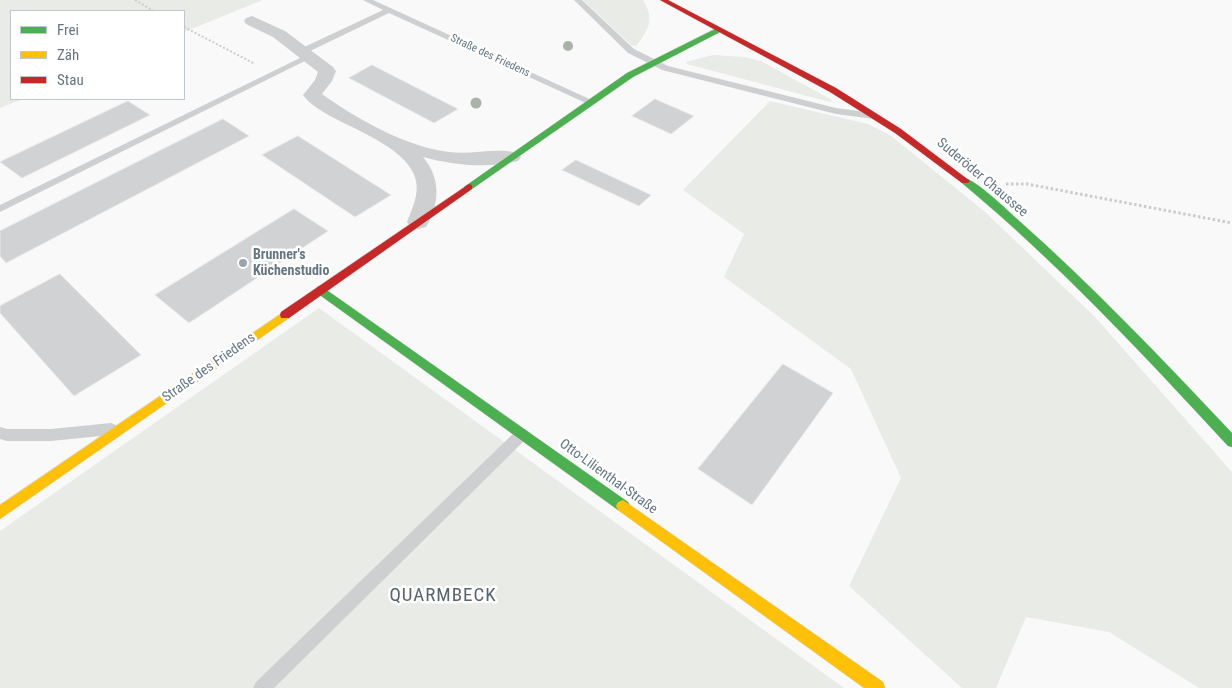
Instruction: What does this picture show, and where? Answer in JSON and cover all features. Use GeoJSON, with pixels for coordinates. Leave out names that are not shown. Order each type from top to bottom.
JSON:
{"type":"FeatureCollection","features":[{"type":"Feature","properties":{"kind":"street","name":"Suderöder Chaussee"},"geometry":{"type":"LineString","coordinates":[[663,0],[836,93],[928,152],[1015,224],[1100,304],[1232,442]]}},
{"type":"Feature","properties":{"kind":"street","name":"Straße des Friedens"},"geometry":{"type":"LineString","coordinates":[[252,21],[279,34],[327,71],[323,81],[312,95],[331,109],[398,145],[415,160],[425,173],[428,197],[418,222]]}},
{"type":"Feature","properties":{"kind":"street","name":"Straße des Friedens"},"geometry":{"type":"LineString","coordinates":[[0,513],[591,102],[654,63],[720,30]]}},
{"type":"Feature","properties":{"kind":"street","name":"Straße des Friedens"},"geometry":{"type":"LineString","coordinates":[[398,145],[449,158],[482,159],[511,156]]}},
{"type":"Feature","properties":{"kind":"street","name":"Otto-Lilienthal-Straße"},"geometry":{"type":"LineString","coordinates":[[321,290],[877,688]]}},
{"type":"Feature","properties":{"kind":"lane","name":"Straße des Friedens"},"geometry":{"type":"LineString","coordinates":[[367,0],[591,102]]}},
{"type":"Feature","properties":{"kind":"lane"},"geometry":{"type":"LineString","coordinates":[[578,0],[631,51],[665,68],[836,111],[874,116]]}},
{"type":"Feature","properties":{"kind":"lane"},"geometry":{"type":"LineString","coordinates":[[0,209],[273,74],[304,55],[389,10]]}},
{"type":"Feature","properties":{"kind":"lane"},"geometry":{"type":"LineString","coordinates":[[0,433],[7,435],[51,435],[123,427]]}},
{"type":"Feature","properties":{"kind":"lane"},"geometry":{"type":"LineString","coordinates":[[262,688],[522,434]]}},
{"type":"Feature","properties":{"kind":"path"},"geometry":{"type":"LineString","coordinates":[[135,0],[152,10]]}},
{"type":"Feature","properties":{"kind":"path"},"geometry":{"type":"LineString","coordinates":[[185,28],[273,74]]}},
{"type":"Feature","properties":{"kind":"path"},"geometry":{"type":"LineString","coordinates":[[974,190],[996,184],[1027,184],[1232,223]]}},
{"type":"Feature","properties":{"kind":"shaded area"},"geometry":{"type":"Polygon","coordinates":[[[0,0],[263,0],[185,32],[185,10],[10,10],[10,100],[20,100],[0,108],[0,0]]]}},
{"type":"Feature","properties":{"kind":"shaded area"},"geometry":{"type":"Polygon","coordinates":[[[583,0],[643,0],[649,13],[647,29],[636,46],[631,45],[583,0]]]}},
{"type":"Feature","properties":{"kind":"shaded area"},"geometry":{"type":"Polygon","coordinates":[[[713,55],[745,57],[761,61],[832,100],[831,102],[811,97],[687,64],[686,62],[713,55]]]}},
{"type":"Feature","properties":{"kind":"shaded area"},"geometry":{"type":"Polygon","coordinates":[[[770,101],[868,124],[890,135],[984,211],[1095,317],[1232,472],[1232,688],[1199,688],[1109,632],[1026,617],[996,688],[962,688],[849,586],[901,478],[851,369],[724,277],[744,234],[683,190],[770,101]]]}},
{"type":"Feature","properties":{"kind":"shaded area"},"geometry":{"type":"Polygon","coordinates":[[[319,308],[844,688],[0,688],[0,531],[319,308]]]}},
{"type":"Feature","properties":{"kind":"building"},"geometry":{"type":"Polygon","coordinates":[[[372,65],[458,109],[434,123],[349,78],[372,65]]]}},
{"type":"Feature","properties":{"kind":"building"},"geometry":{"type":"Polygon","coordinates":[[[655,99],[694,116],[671,134],[632,116],[655,99]]]}},
{"type":"Feature","properties":{"kind":"building"},"geometry":{"type":"Polygon","coordinates":[[[128,101],[150,115],[22,178],[0,162],[128,101]]]}},
{"type":"Feature","properties":{"kind":"building"},"geometry":{"type":"Polygon","coordinates":[[[223,119],[249,136],[6,263],[0,256],[0,231],[223,119]]]}},
{"type":"Feature","properties":{"kind":"building"},"geometry":{"type":"Polygon","coordinates":[[[298,136],[391,195],[355,217],[262,155],[298,136]]]}},
{"type":"Feature","properties":{"kind":"building"},"geometry":{"type":"Polygon","coordinates":[[[576,160],[651,195],[639,206],[562,170],[576,160]]]}},
{"type":"Feature","properties":{"kind":"building","name":"Brunner's Küchenstudio"},"geometry":{"type":"Polygon","coordinates":[[[294,209],[328,231],[189,323],[155,295],[294,209]]]}},
{"type":"Feature","properties":{"kind":"building"},"geometry":{"type":"Polygon","coordinates":[[[60,274],[141,355],[74,396],[0,313],[0,306],[60,274]]]}},
{"type":"Feature","properties":{"kind":"building"},"geometry":{"type":"Polygon","coordinates":[[[783,364],[833,393],[752,505],[698,469],[783,364]]]}},
{"type":"Feature","properties":{"kind":"traffic: fast"},"geometry":{"type":"LineString","coordinates":[[469,187],[630,75],[720,30]]}},
{"type":"Feature","properties":{"kind":"traffic: fast"},"geometry":{"type":"LineString","coordinates":[[965,181],[1036,241],[1070,273],[1232,442]]}},
{"type":"Feature","properties":{"kind":"traffic: fast"},"geometry":{"type":"LineString","coordinates":[[321,290],[623,506]]}},
{"type":"Feature","properties":{"kind":"traffic: slow"},"geometry":{"type":"LineString","coordinates":[[0,513],[285,315]]}},
{"type":"Feature","properties":{"kind":"traffic: slow"},"geometry":{"type":"LineString","coordinates":[[623,506],[877,688]]}},
{"type":"Feature","properties":{"kind":"traffic: jam"},"geometry":{"type":"LineString","coordinates":[[663,0],[833,90],[898,131],[965,181]]}},
{"type":"Feature","properties":{"kind":"traffic: jam"},"geometry":{"type":"LineString","coordinates":[[285,315],[469,187]]}},
{"type":"Feature","properties":{"kind":"place","name":"Brunner's Küchenstudio"},"geometry":{"type":"Point","coordinates":[243,263]}},
{"type":"Feature","properties":{"kind":"district","name":"QUARMBECK"},"geometry":{"type":"Point","coordinates":[443,596]}}]}
